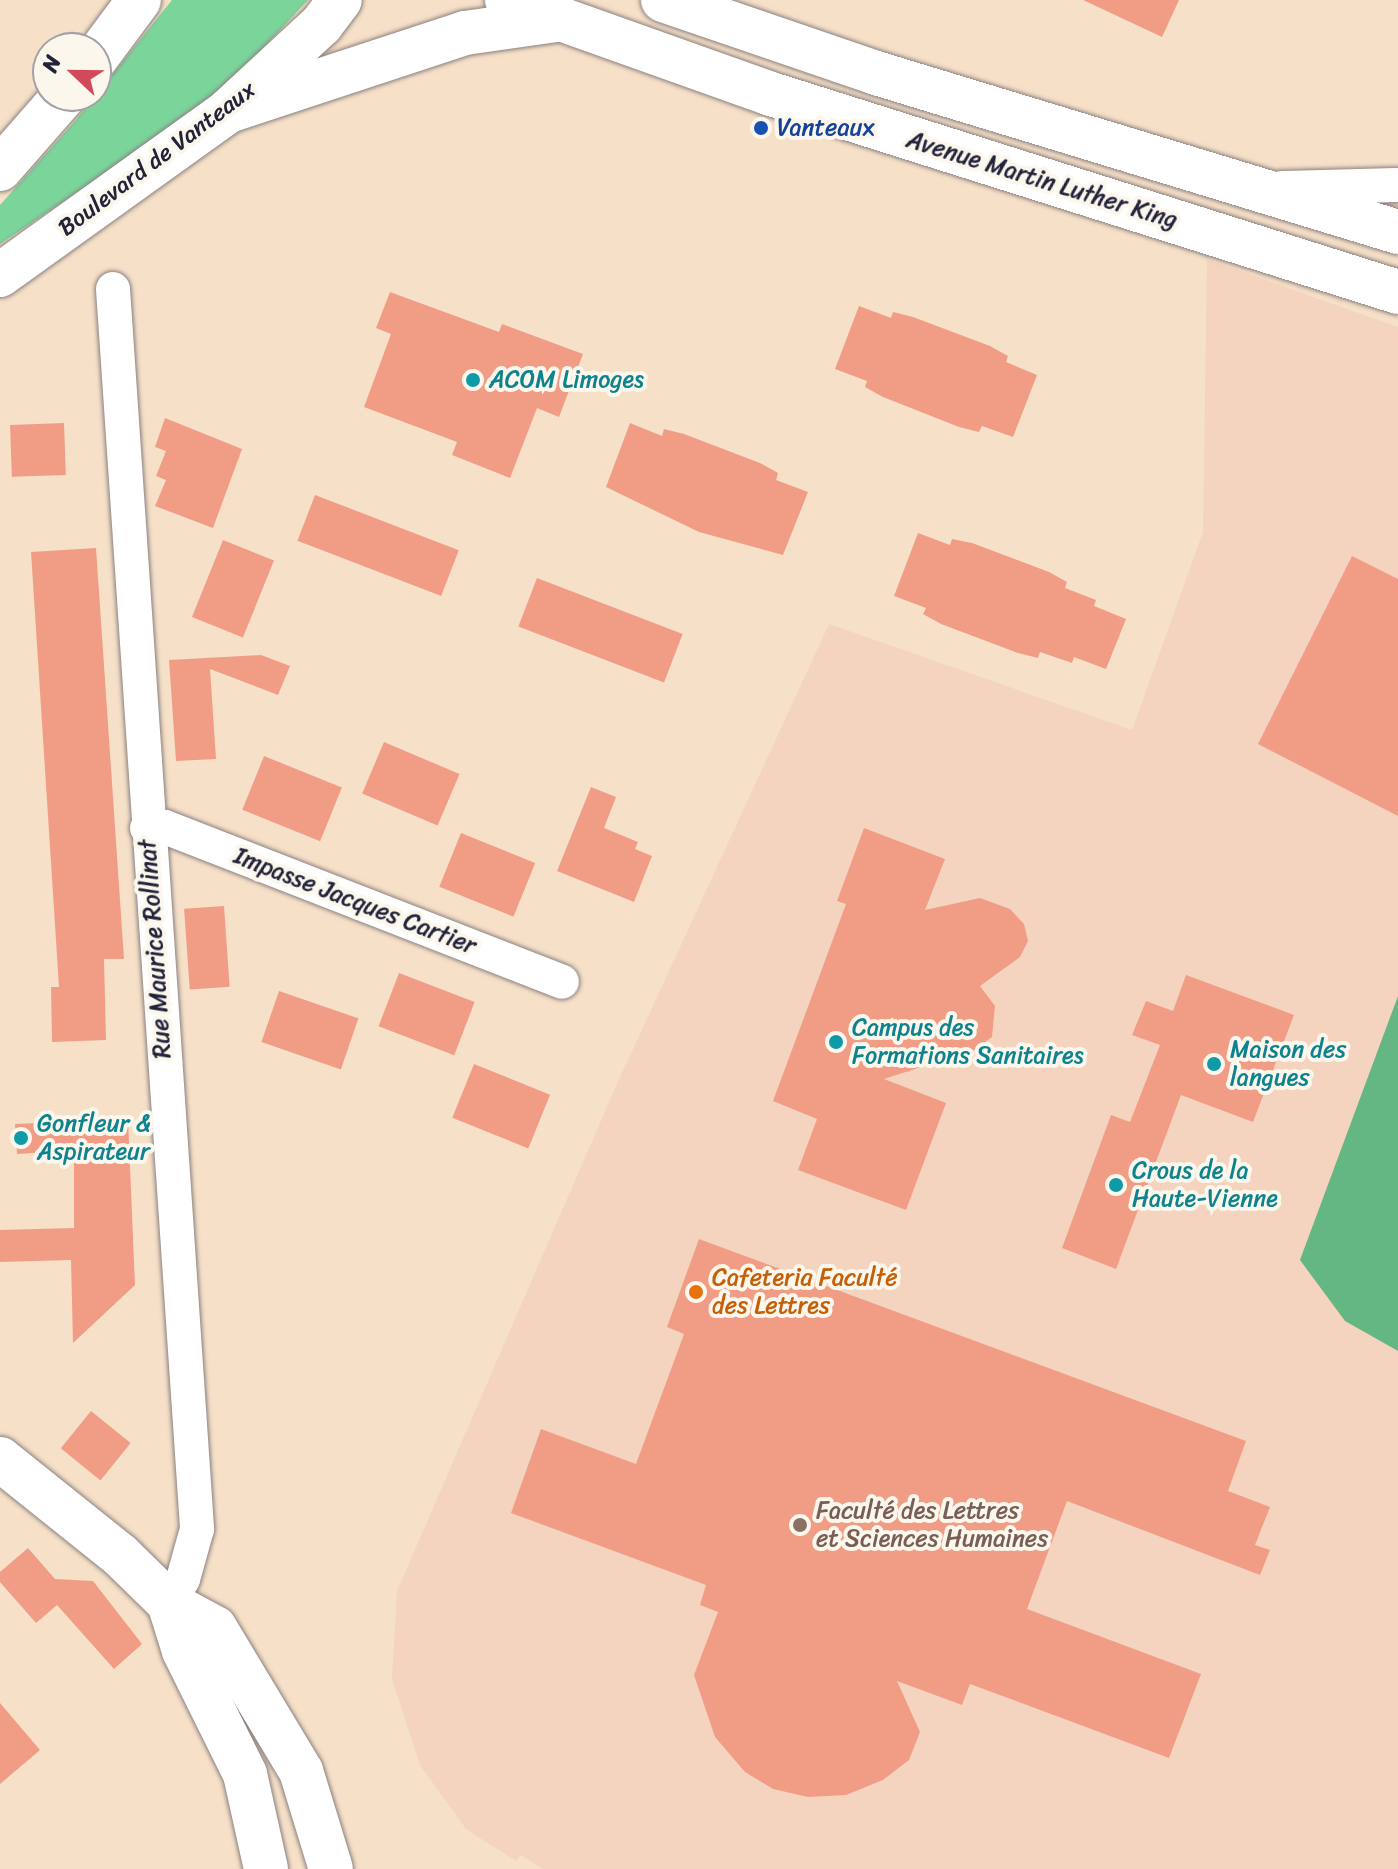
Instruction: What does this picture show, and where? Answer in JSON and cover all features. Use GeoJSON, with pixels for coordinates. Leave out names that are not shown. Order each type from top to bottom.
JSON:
{"type":"FeatureCollection","features":[{"type":"Feature","properties":{"kind":"main road"},"geometry":{"type":"LineString","coordinates":[[112,36],[139,0]]}},
{"type":"Feature","properties":{"kind":"main road","name":"Boulevard de Vanteaux"},"geometry":{"type":"LineString","coordinates":[[0,275],[228,111],[321,25],[340,0]]}},
{"type":"Feature","properties":{"kind":"main road","name":"Avenue Martin Luther King"},"geometry":{"type":"LineString","coordinates":[[507,0],[768,93],[1398,292]]}},
{"type":"Feature","properties":{"kind":"main road"},"geometry":{"type":"LineString","coordinates":[[663,0],[876,73],[1398,232]]}},
{"type":"Feature","properties":{"kind":"main road"},"geometry":{"type":"LineString","coordinates":[[228,111],[465,33],[562,19]]}},
{"type":"Feature","properties":{"kind":"main road"},"geometry":{"type":"LineString","coordinates":[[0,169],[50,112]]}},
{"type":"Feature","properties":{"kind":"main road"},"geometry":{"type":"LineString","coordinates":[[0,1459],[120,1555],[169,1603],[215,1628],[301,1771],[331,1869]]}},
{"type":"Feature","properties":{"kind":"main road"},"geometry":{"type":"LineString","coordinates":[[169,1603],[184,1651],[249,1788],[266,1869]]}},
{"type":"Feature","properties":{"kind":"main road"},"geometry":{"type":"LineString","coordinates":[[249,1788],[268,1806],[285,1869]]}},
{"type":"Feature","properties":{"kind":"street"},"geometry":{"type":"LineString","coordinates":[[1264,189],[1398,185]]}},
{"type":"Feature","properties":{"kind":"street","name":"Rue Maurice Rollinat"},"geometry":{"type":"LineString","coordinates":[[113,289],[147,828],[197,1529],[183,1579],[169,1603]]}},
{"type":"Feature","properties":{"kind":"street","name":"Impasse Jacques Cartier"},"geometry":{"type":"LineString","coordinates":[[147,828],[165,827],[562,982]]}},
{"type":"Feature","properties":{"kind":"shaded area"},"geometry":{"type":"Polygon","coordinates":[[[1207,259],[1398,327],[1398,1869],[543,1869],[521,1855],[516,1861],[466,1829],[420,1765],[392,1679],[397,1591],[616,1086],[829,624],[1132,730],[1203,532],[1207,259]]]}},
{"type":"Feature","properties":{"kind":"green space"},"geometry":{"type":"Polygon","coordinates":[[[172,0],[308,0],[234,79],[188,118],[0,244],[0,205],[82,112],[112,112],[112,75],[172,0]]]}},
{"type":"Feature","properties":{"kind":"green space"},"geometry":{"type":"Polygon","coordinates":[[[1398,996],[1398,1351],[1345,1321],[1300,1260],[1398,996]]]}},
{"type":"Feature","properties":{"kind":"building"},"geometry":{"type":"Polygon","coordinates":[[[1083,0],[1179,0],[1162,37],[1083,0]]]}},
{"type":"Feature","properties":{"kind":"building","name":"ACOM Limoges"},"geometry":{"type":"Polygon","coordinates":[[[390,292],[499,332],[502,324],[583,354],[559,417],[537,408],[510,478],[452,455],[457,442],[364,407],[391,334],[376,328],[390,292]]]}},
{"type":"Feature","properties":{"kind":"building"},"geometry":{"type":"Polygon","coordinates":[[[859,306],[891,318],[893,312],[913,317],[990,346],[1008,356],[1006,362],[1037,375],[1013,437],[982,426],[979,432],[959,427],[883,397],[865,387],[867,381],[835,369],[859,306]]]}},
{"type":"Feature","properties":{"kind":"building"},"geometry":{"type":"Polygon","coordinates":[[[165,418],[242,449],[213,528],[155,506],[166,480],[156,476],[166,451],[155,447],[165,418]]]}},
{"type":"Feature","properties":{"kind":"building"},"geometry":{"type":"Polygon","coordinates":[[[64,423],[66,475],[12,477],[10,425],[64,423]]]}},
{"type":"Feature","properties":{"kind":"building"},"geometry":{"type":"Polygon","coordinates":[[[630,423],[662,436],[664,429],[684,434],[760,463],[778,473],[776,480],[808,492],[783,555],[699,532],[606,487],[630,423]]]}},
{"type":"Feature","properties":{"kind":"building"},"geometry":{"type":"Polygon","coordinates":[[[315,495],[459,550],[441,596],[297,541],[315,495]]]}},
{"type":"Feature","properties":{"kind":"building"},"geometry":{"type":"Polygon","coordinates":[[[918,533],[950,545],[952,539],[972,543],[1049,572],[1067,582],[1065,588],[1096,600],[1094,606],[1126,619],[1106,669],[1074,657],[1072,663],[1040,652],[1038,658],[1018,653],[941,624],[923,614],[926,608],[894,596],[918,533]]]}},
{"type":"Feature","properties":{"kind":"building"},"geometry":{"type":"Polygon","coordinates":[[[223,540],[274,561],[243,638],[192,617],[223,540]]]}},
{"type":"Feature","properties":{"kind":"building"},"geometry":{"type":"Polygon","coordinates":[[[96,548],[124,959],[104,959],[106,1040],[52,1042],[51,987],[59,987],[31,552],[96,548]]]}},
{"type":"Feature","properties":{"kind":"building"},"geometry":{"type":"Polygon","coordinates":[[[1352,556],[1398,579],[1398,816],[1258,744],[1352,556]]]}},
{"type":"Feature","properties":{"kind":"building"},"geometry":{"type":"Polygon","coordinates":[[[537,578],[683,634],[664,682],[518,627],[537,578]]]}},
{"type":"Feature","properties":{"kind":"building"},"geometry":{"type":"Polygon","coordinates":[[[261,655],[290,666],[278,695],[210,669],[216,759],[176,761],[169,660],[261,655]]]}},
{"type":"Feature","properties":{"kind":"building"},"geometry":{"type":"Polygon","coordinates":[[[384,742],[459,774],[438,826],[362,794],[384,742]]]}},
{"type":"Feature","properties":{"kind":"building"},"geometry":{"type":"Polygon","coordinates":[[[264,756],[342,787],[320,841],[242,810],[264,756]]]}},
{"type":"Feature","properties":{"kind":"building"},"geometry":{"type":"Polygon","coordinates":[[[591,787],[616,797],[604,828],[638,842],[635,849],[652,856],[634,902],[557,871],[591,787]]]}},
{"type":"Feature","properties":{"kind":"building","name":"Campus des Formations Sanitaires"},"geometry":{"type":"Polygon","coordinates":[[[864,828],[945,859],[925,910],[980,898],[1010,909],[1024,924],[1028,941],[1020,957],[980,986],[995,1006],[992,1037],[974,1050],[884,1079],[946,1103],[906,1210],[798,1170],[817,1119],[773,1101],[846,904],[837,901],[864,828]]]}},
{"type":"Feature","properties":{"kind":"building"},"geometry":{"type":"Polygon","coordinates":[[[461,833],[535,863],[513,917],[439,887],[461,833]]]}},
{"type":"Feature","properties":{"kind":"building"},"geometry":{"type":"Polygon","coordinates":[[[224,906],[230,987],[190,990],[184,909],[224,906]]]}},
{"type":"Feature","properties":{"kind":"building"},"geometry":{"type":"Polygon","coordinates":[[[399,973],[475,1002],[454,1055],[379,1026],[399,973]]]}},
{"type":"Feature","properties":{"kind":"building"},"geometry":{"type":"Polygon","coordinates":[[[1186,975],[1294,1015],[1253,1122],[1181,1095],[1116,1269],[1062,1248],[1111,1115],[1130,1122],[1160,1045],[1132,1035],[1146,1001],[1173,1011],[1186,975]]]}},
{"type":"Feature","properties":{"kind":"building"},"geometry":{"type":"Polygon","coordinates":[[[279,991],[358,1018],[341,1069],[261,1042],[279,991]]]}},
{"type":"Feature","properties":{"kind":"building"},"geometry":{"type":"Polygon","coordinates":[[[474,1064],[550,1095],[528,1148],[452,1118],[474,1064]]]}},
{"type":"Feature","properties":{"kind":"building"},"geometry":{"type":"Polygon","coordinates":[[[128,1119],[135,1285],[73,1343],[71,1260],[0,1262],[0,1230],[74,1228],[74,1150],[17,1154],[15,1124],[128,1119]]]}},
{"type":"Feature","properties":{"kind":"building","name":"Faculté des Lettres et Sciences Humaines"},"geometry":{"type":"Polygon","coordinates":[[[699,1239],[1246,1441],[1228,1491],[1270,1507],[1255,1545],[1270,1550],[1260,1575],[1067,1501],[1027,1609],[1201,1674],[1169,1758],[970,1684],[962,1705],[897,1681],[920,1732],[909,1760],[883,1780],[846,1795],[808,1797],[773,1789],[745,1772],[715,1737],[694,1675],[718,1612],[700,1605],[706,1585],[511,1513],[541,1429],[636,1464],[684,1334],[667,1327],[699,1239]]]}},
{"type":"Feature","properties":{"kind":"building"},"geometry":{"type":"Polygon","coordinates":[[[91,1411],[131,1443],[100,1480],[61,1448],[91,1411]]]}},
{"type":"Feature","properties":{"kind":"building"},"geometry":{"type":"Polygon","coordinates":[[[28,1548],[55,1579],[93,1581],[142,1644],[114,1669],[57,1605],[36,1623],[0,1582],[0,1572],[28,1548]]]}},
{"type":"Feature","properties":{"kind":"building"},"geometry":{"type":"Polygon","coordinates":[[[0,1703],[40,1750],[0,1784],[0,1703]]]}},
{"type":"Feature","properties":{"kind":"place","name":"Vanteaux"},"geometry":{"type":"Point","coordinates":[761,128]}},
{"type":"Feature","properties":{"kind":"place","name":"ACOM Limoges"},"geometry":{"type":"Point","coordinates":[473,380]}},
{"type":"Feature","properties":{"kind":"place","name":"Campus des Formations Sanitaires"},"geometry":{"type":"Point","coordinates":[836,1042]}},
{"type":"Feature","properties":{"kind":"place","name":"Maison des langues"},"geometry":{"type":"Point","coordinates":[1214,1064]}},
{"type":"Feature","properties":{"kind":"place","name":"Gonfleur & Aspirateur"},"geometry":{"type":"Point","coordinates":[21,1138]}},
{"type":"Feature","properties":{"kind":"place","name":"Crous de la Haute-Vienne"},"geometry":{"type":"Point","coordinates":[1116,1185]}},
{"type":"Feature","properties":{"kind":"place","name":"Cafeteria Faculté des Lettres"},"geometry":{"type":"Point","coordinates":[696,1292]}},
{"type":"Feature","properties":{"kind":"place","name":"Faculté des Lettres et Sciences Humaines"},"geometry":{"type":"Point","coordinates":[800,1525]}}]}
